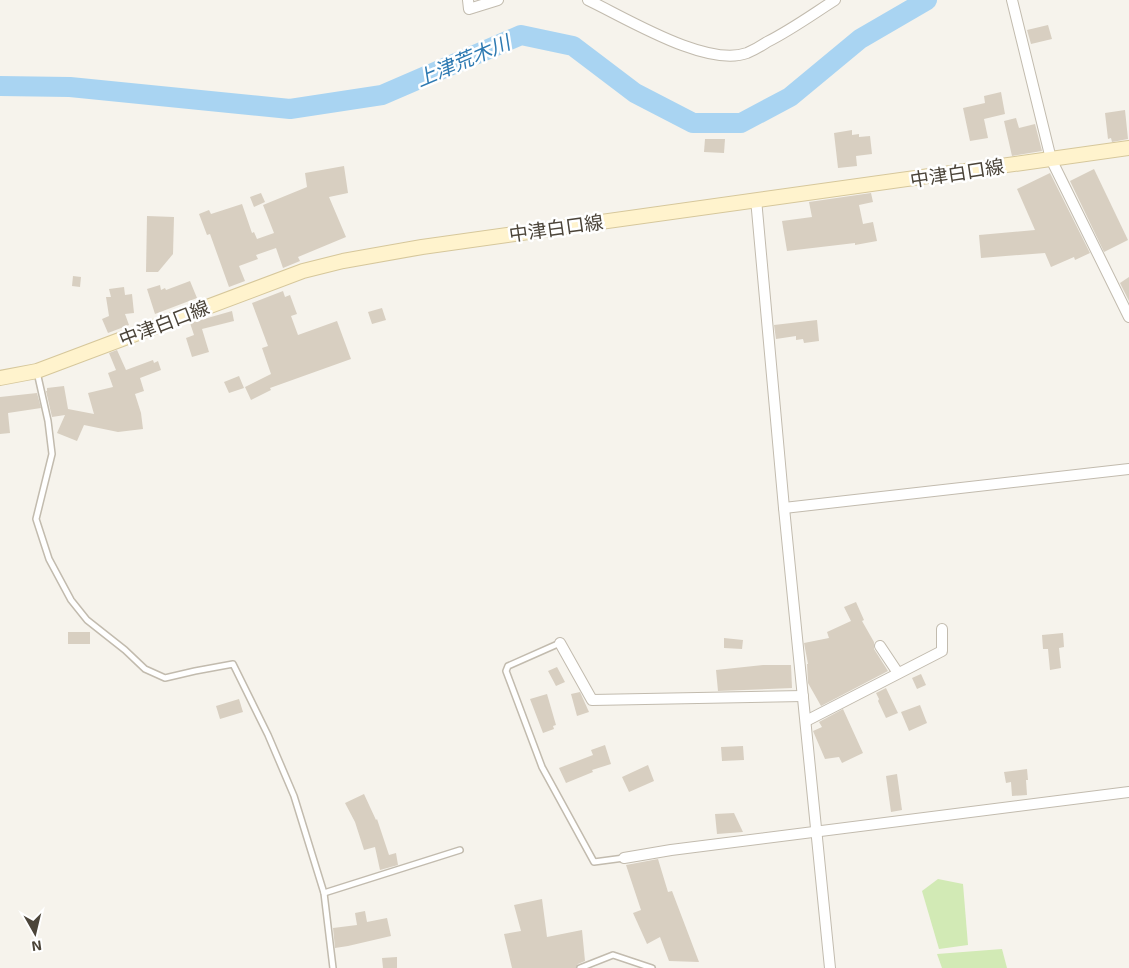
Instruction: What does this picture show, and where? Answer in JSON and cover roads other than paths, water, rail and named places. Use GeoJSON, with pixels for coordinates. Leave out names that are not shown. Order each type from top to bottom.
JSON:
{"type":"FeatureCollection","features":[{"type":"Feature","properties":{"kind":"main road","name":"中津白口線"},"geometry":{"type":"LineString","coordinates":[[0,378],[37,371],[303,270],[343,261],[422,247],[1129,148]]}},
{"type":"Feature","properties":{"kind":"street"},"geometry":{"type":"LineString","coordinates":[[468,0],[469,9],[498,0]]}},
{"type":"Feature","properties":{"kind":"street"},"geometry":{"type":"LineString","coordinates":[[588,0],[664,37],[695,50],[720,56],[746,53],[778,36],[835,0]]}},
{"type":"Feature","properties":{"kind":"street"},"geometry":{"type":"LineString","coordinates":[[1012,0],[1051,158],[1129,317]]}},
{"type":"Feature","properties":{"kind":"street"},"geometry":{"type":"LineString","coordinates":[[756,200],[784,508],[830,968]]}},
{"type":"Feature","properties":{"kind":"street"},"geometry":{"type":"LineString","coordinates":[[784,508],[1129,469]]}},
{"type":"Feature","properties":{"kind":"street"},"geometry":{"type":"LineString","coordinates":[[806,722],[942,651],[942,629]]}},
{"type":"Feature","properties":{"kind":"street"},"geometry":{"type":"LineString","coordinates":[[560,643],[592,700],[803,696]]}},
{"type":"Feature","properties":{"kind":"street"},"geometry":{"type":"LineString","coordinates":[[880,646],[898,673]]}},
{"type":"Feature","properties":{"kind":"street"},"geometry":{"type":"LineString","coordinates":[[624,858],[671,850],[1129,792]]}},
{"type":"Feature","properties":{"kind":"lane"},"geometry":{"type":"LineString","coordinates":[[37,371],[48,421],[52,454],[36,519],[49,559],[71,600],[87,620],[125,650],[145,670],[164,678],[195,670],[233,664],[268,735],[294,796],[324,894],[333,968]]}},
{"type":"Feature","properties":{"kind":"lane"},"geometry":{"type":"LineString","coordinates":[[560,643],[508,666],[506,671],[542,767],[594,862],[624,858]]}},
{"type":"Feature","properties":{"kind":"lane"},"geometry":{"type":"LineString","coordinates":[[324,894],[460,850]]}},
{"type":"Feature","properties":{"kind":"lane"},"geometry":{"type":"LineString","coordinates":[[580,968],[613,955],[652,968]]}},
{"type":"Feature","properties":{"kind":"waterway","name":"上津荒木川"},"geometry":{"type":"LineString","coordinates":[[0,86],[70,87],[290,109],[382,95],[521,35],[573,46],[635,93],[693,123],[741,123],[790,97],[860,39],[927,0]]}}]}
